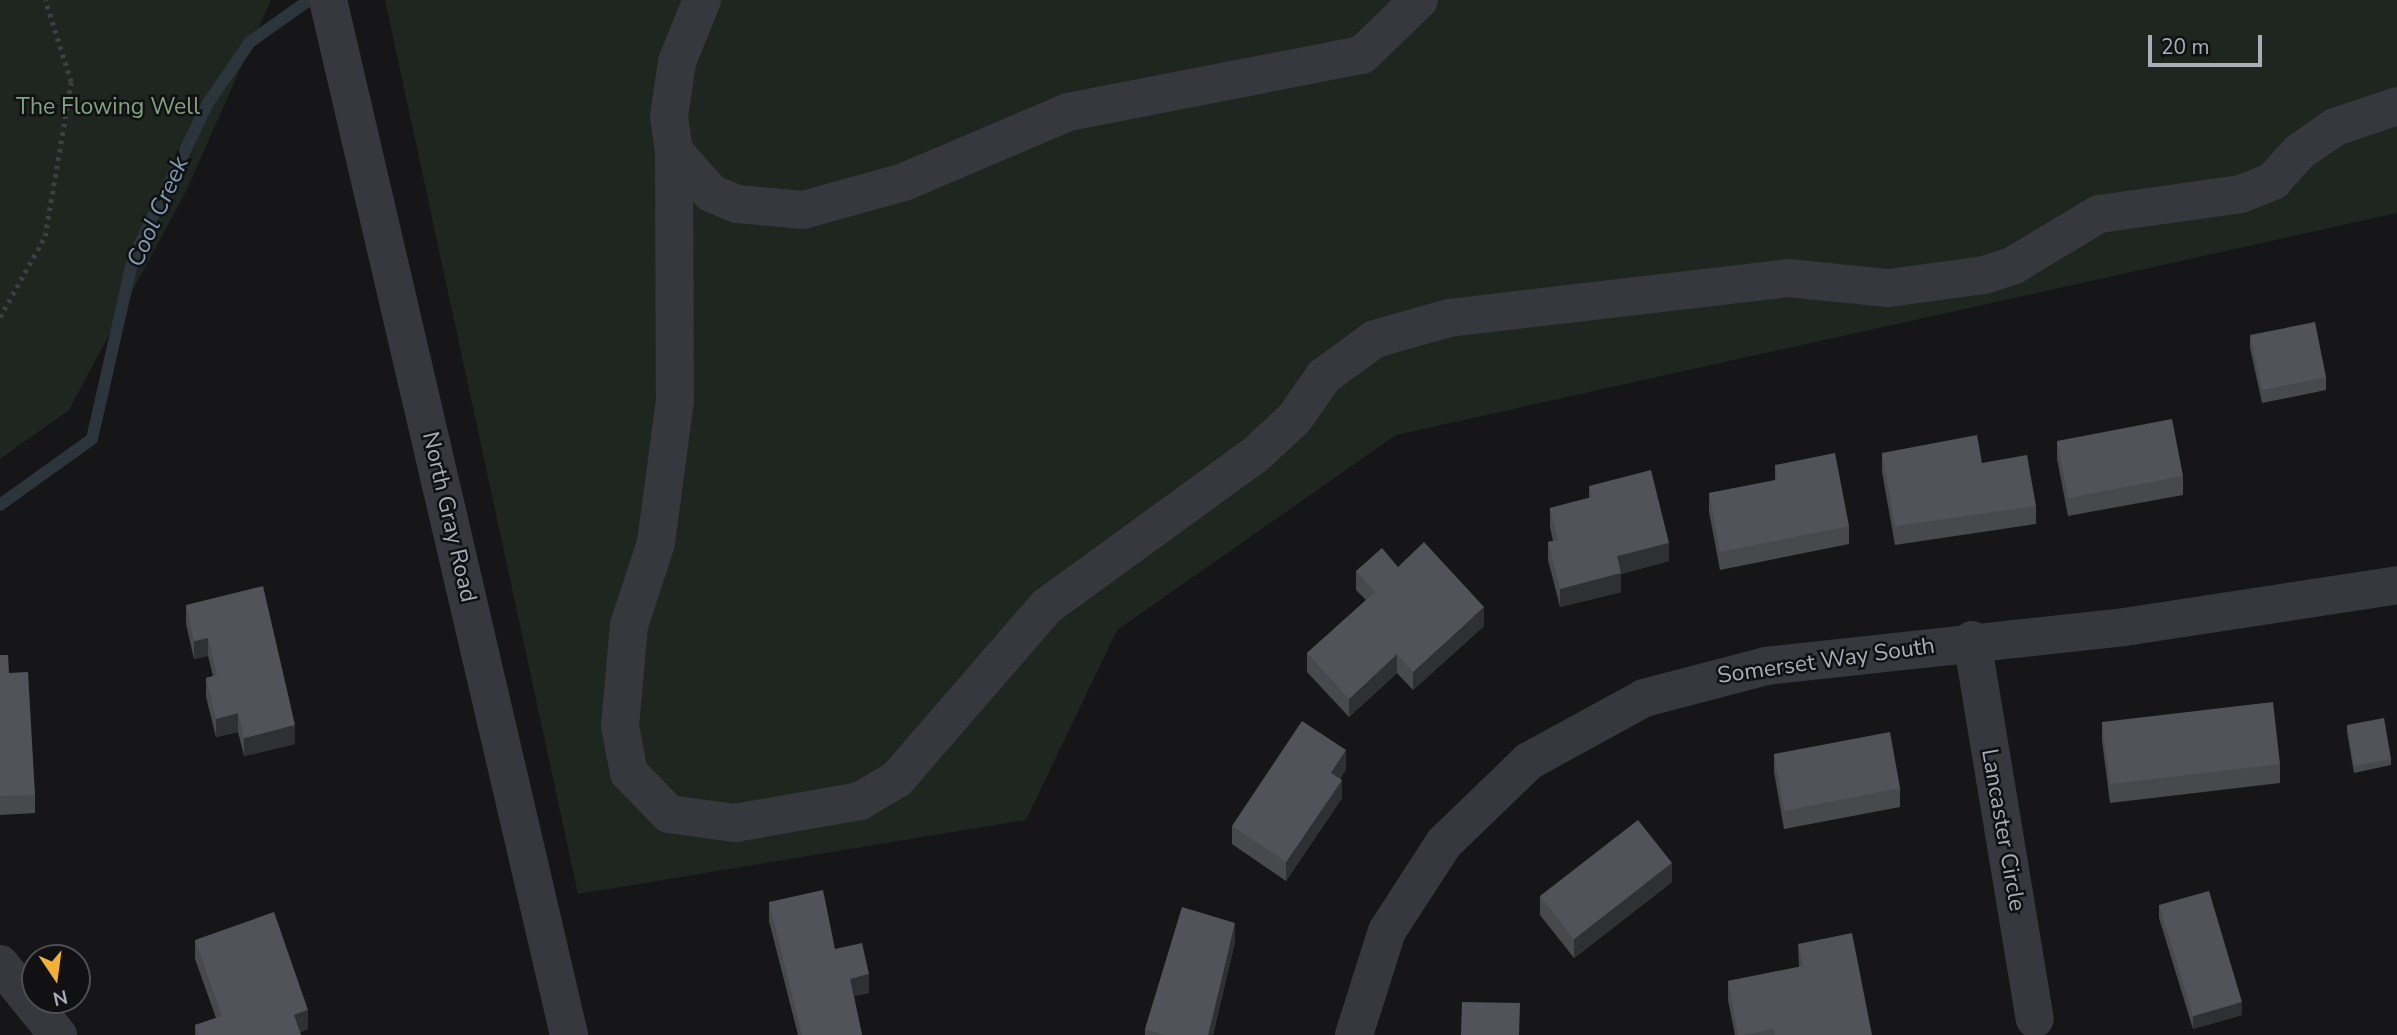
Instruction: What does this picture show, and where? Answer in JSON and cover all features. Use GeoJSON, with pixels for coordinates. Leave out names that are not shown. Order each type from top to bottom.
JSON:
{"type":"FeatureCollection","features":[{"type":"Feature","properties":{"kind":"street","name":"North Gray Road"},"geometry":{"type":"LineString","coordinates":[[328,0],[569,1035]]}},
{"type":"Feature","properties":{"kind":"street"},"geometry":{"type":"LineString","coordinates":[[702,0],[677,62],[669,116],[674,151],[673,425],[656,543],[629,625],[620,726],[629,773],[640,790],[669,814],[735,823],[860,801],[897,779],[1047,606],[1255,455],[1294,419],[1324,376],[1375,339],[1449,318],[1788,278],[1889,288],[1984,275],[2014,265],[2099,214],[2252,190],[2273,181],[2299,152],[2335,127],[2397,106]]}},
{"type":"Feature","properties":{"kind":"street"},"geometry":{"type":"LineString","coordinates":[[674,151],[711,193],[756,208],[803,210],[904,181],[1068,112],[1362,55],[1419,0]]}},
{"type":"Feature","properties":{"kind":"street","name":"Somerset Way South"},"geometry":{"type":"LineString","coordinates":[[1357,1020],[1387,931],[1421,873],[1492,792],[1561,739],[1688,683],[1766,666],[1972,640],[2150,624],[2397,585]]}},
{"type":"Feature","properties":{"kind":"street","name":"Lancaster Circle"},"geometry":{"type":"LineString","coordinates":[[1972,640],[2035,1019]]}},
{"type":"Feature","properties":{"kind":"street"},"geometry":{"type":"LineString","coordinates":[[8,972],[58,1035]]}},
{"type":"Feature","properties":{"kind":"path"},"geometry":{"type":"LineString","coordinates":[[0,317],[45,236],[71,82],[44,0]]}},
{"type":"Feature","properties":{"kind":"green space","name":"The Flowing Well"},"geometry":{"type":"Polygon","coordinates":[[[0,0],[271,0],[187,189],[69,410],[0,459],[0,0]]]}},
{"type":"Feature","properties":{"kind":"green space"},"geometry":{"type":"Polygon","coordinates":[[[385,0],[2397,0],[2397,213],[1396,435],[1117,630],[1026,820],[578,894],[385,0]]]}},
{"type":"Feature","properties":{"kind":"building"},"geometry":{"type":"Polygon","coordinates":[[[2315,322],[2326,377],[2262,390],[2250,335],[2315,322]]]}},
{"type":"Feature","properties":{"kind":"building"},"geometry":{"type":"Polygon","coordinates":[[[2172,419],[2183,476],[2068,498],[2057,441],[2172,419]]]}},
{"type":"Feature","properties":{"kind":"building"},"geometry":{"type":"Polygon","coordinates":[[[1977,435],[1982,463],[2027,455],[2036,506],[1895,526],[1882,453],[1977,435]]]}},
{"type":"Feature","properties":{"kind":"building"},"geometry":{"type":"Polygon","coordinates":[[[1835,453],[1849,526],[1720,552],[1709,493],[1777,480],[1775,465],[1835,453]]]}},
{"type":"Feature","properties":{"kind":"building"},"geometry":{"type":"Polygon","coordinates":[[[1651,470],[1669,543],[1617,556],[1621,573],[1560,589],[1548,542],[1558,540],[1550,508],[1592,497],[1589,486],[1651,470]]]}},
{"type":"Feature","properties":{"kind":"building"},"geometry":{"type":"Polygon","coordinates":[[[1424,542],[1484,607],[1413,672],[1397,654],[1349,699],[1307,653],[1375,592],[1356,571],[1382,548],[1398,567],[1424,542]]]}},
{"type":"Feature","properties":{"kind":"building"},"geometry":{"type":"Polygon","coordinates":[[[263,586],[295,725],[244,738],[238,713],[216,719],[206,678],[217,675],[208,638],[194,641],[186,605],[263,586]]]}},
{"type":"Feature","properties":{"kind":"building"},"geometry":{"type":"Polygon","coordinates":[[[0,655],[8,655],[9,673],[28,672],[35,795],[0,796],[0,655]]]}},
{"type":"Feature","properties":{"kind":"building"},"geometry":{"type":"Polygon","coordinates":[[[2273,702],[2280,764],[2110,784],[2102,722],[2273,702]]]}},
{"type":"Feature","properties":{"kind":"building"},"geometry":{"type":"Polygon","coordinates":[[[2384,718],[2391,759],[2354,766],[2347,725],[2384,718]]]}},
{"type":"Feature","properties":{"kind":"building"},"geometry":{"type":"Polygon","coordinates":[[[1302,721],[1346,750],[1331,773],[1342,780],[1286,862],[1232,826],[1302,721]]]}},
{"type":"Feature","properties":{"kind":"building"},"geometry":{"type":"Polygon","coordinates":[[[1890,732],[1900,788],[1784,811],[1774,754],[1890,732]]]}},
{"type":"Feature","properties":{"kind":"building"},"geometry":{"type":"Polygon","coordinates":[[[1638,820],[1672,863],[1574,939],[1540,896],[1638,820]]]}},
{"type":"Feature","properties":{"kind":"building"},"geometry":{"type":"Polygon","coordinates":[[[823,890],[835,949],[862,943],[869,974],[850,979],[862,1035],[802,1035],[769,902],[823,890]]]}},
{"type":"Feature","properties":{"kind":"building"},"geometry":{"type":"Polygon","coordinates":[[[2209,891],[2242,1002],[2193,1016],[2159,905],[2209,891]]]}},
{"type":"Feature","properties":{"kind":"building"},"geometry":{"type":"Polygon","coordinates":[[[1182,907],[1235,923],[1208,1035],[1166,1035],[1145,1029],[1182,907]]]}},
{"type":"Feature","properties":{"kind":"building"},"geometry":{"type":"Polygon","coordinates":[[[274,912],[308,1010],[294,1015],[301,1035],[198,1035],[195,1025],[222,1016],[195,940],[274,912]]]}},
{"type":"Feature","properties":{"kind":"building"},"geometry":{"type":"Polygon","coordinates":[[[1852,933],[1872,1035],[1775,1035],[1774,1029],[1738,1035],[1728,981],[1803,966],[1798,944],[1852,933]]]}},
{"type":"Feature","properties":{"kind":"building"},"geometry":{"type":"Polygon","coordinates":[[[1462,1002],[1520,1003],[1519,1035],[1461,1035],[1462,1002]]]}},
{"type":"Feature","properties":{"kind":"waterway","name":"Cool Creek"},"geometry":{"type":"LineString","coordinates":[[0,505],[92,439],[133,258],[208,103],[250,42],[309,0]]}}]}
